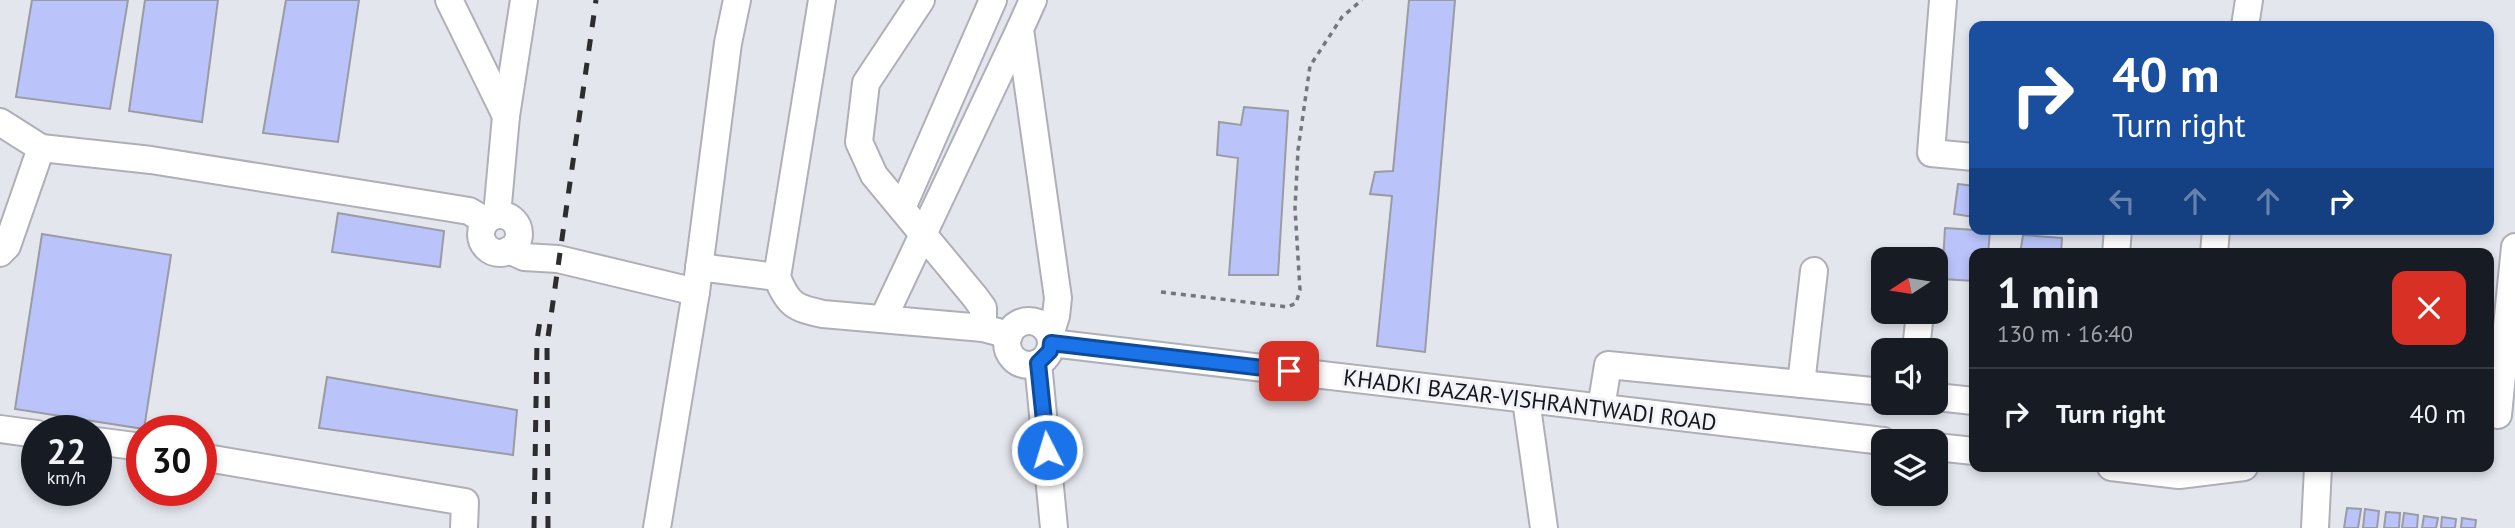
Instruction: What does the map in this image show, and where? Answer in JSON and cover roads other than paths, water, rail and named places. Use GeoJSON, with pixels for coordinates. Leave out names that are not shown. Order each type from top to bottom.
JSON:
{"type":"FeatureCollection","features":[{"type":"Feature","properties":{"kind":"street"},"geometry":{"type":"LineString","coordinates":[[449,0],[506,116]]}},
{"type":"Feature","properties":{"kind":"street"},"geometry":{"type":"LineString","coordinates":[[524,0],[491,218],[481,235],[488,248],[495,252],[509,250],[524,257],[558,259],[698,280],[777,277]]}},
{"type":"Feature","properties":{"kind":"street"},"geometry":{"type":"LineString","coordinates":[[657,528],[698,280],[728,43],[737,0]]}},
{"type":"Feature","properties":{"kind":"street"},"geometry":{"type":"LineString","coordinates":[[822,0],[777,277],[785,296],[798,309],[983,328],[1009,335]]}},
{"type":"Feature","properties":{"kind":"street"},"geometry":{"type":"LineString","coordinates":[[921,0],[866,83],[859,142],[874,175],[975,297],[982,308],[983,328]]}},
{"type":"Feature","properties":{"kind":"street"},"geometry":{"type":"LineString","coordinates":[[902,208],[993,0]]}},
{"type":"Feature","properties":{"kind":"street"},"geometry":{"type":"LineString","coordinates":[[883,319],[1034,0]]}},
{"type":"Feature","properties":{"kind":"street"},"geometry":{"type":"LineString","coordinates":[[1943,0],[1931,153],[1969,157]]}},
{"type":"Feature","properties":{"kind":"street"},"geometry":{"type":"LineString","coordinates":[[2246,21],[2249,0]]}},
{"type":"Feature","properties":{"kind":"street"},"geometry":{"type":"LineString","coordinates":[[1020,29],[1058,298],[1056,316],[1046,347],[1021,363],[1014,359],[1007,343],[1014,327],[1030,321],[1045,328],[1046,347],[1054,528]]}},
{"type":"Feature","properties":{"kind":"street"},"geometry":{"type":"LineString","coordinates":[[0,122],[41,148],[151,160],[451,208],[491,218]]}},
{"type":"Feature","properties":{"kind":"street"},"geometry":{"type":"LineString","coordinates":[[0,253],[7,246],[41,148]]}},
{"type":"Feature","properties":{"kind":"street"},"geometry":{"type":"LineString","coordinates":[[2500,416],[2515,247]]}},
{"type":"Feature","properties":{"kind":"street"},"geometry":{"type":"LineString","coordinates":[[1801,384],[1814,271]]}},
{"type":"Feature","properties":{"kind":"street","name":"KHADKI BAZAR-VISHRANTWADI ROAD"},"geometry":{"type":"LineString","coordinates":[[1046,347],[1871,440]]}},
{"type":"Feature","properties":{"kind":"street"},"geometry":{"type":"LineString","coordinates":[[1601,408],[1608,365],[1871,391]]}},
{"type":"Feature","properties":{"kind":"street"},"geometry":{"type":"LineString","coordinates":[[1948,398],[1969,400]]}},
{"type":"Feature","properties":{"kind":"street"},"geometry":{"type":"LineString","coordinates":[[1526,400],[1544,528]]}},
{"type":"Feature","properties":{"kind":"street"},"geometry":{"type":"LineString","coordinates":[[0,429],[21,431]]}},
{"type":"Feature","properties":{"kind":"street"},"geometry":{"type":"LineString","coordinates":[[1948,449],[1969,451]]}},
{"type":"Feature","properties":{"kind":"street"},"geometry":{"type":"LineString","coordinates":[[217,460],[465,502],[464,528]]}},
{"type":"Feature","properties":{"kind":"street"},"geometry":{"type":"LineString","coordinates":[[2154,472],[2179,475],[2205,472]]}},
{"type":"Feature","properties":{"kind":"street"},"geometry":{"type":"LineString","coordinates":[[2315,528],[2318,472]]}},
{"type":"Feature","properties":{"kind":"railway"},"geometry":{"type":"LineString","coordinates":[[548,528],[547,344],[596,0]]}},
{"type":"Feature","properties":{"kind":"railway"},"geometry":{"type":"LineString","coordinates":[[534,528],[537,340],[541,315]]}}]}
